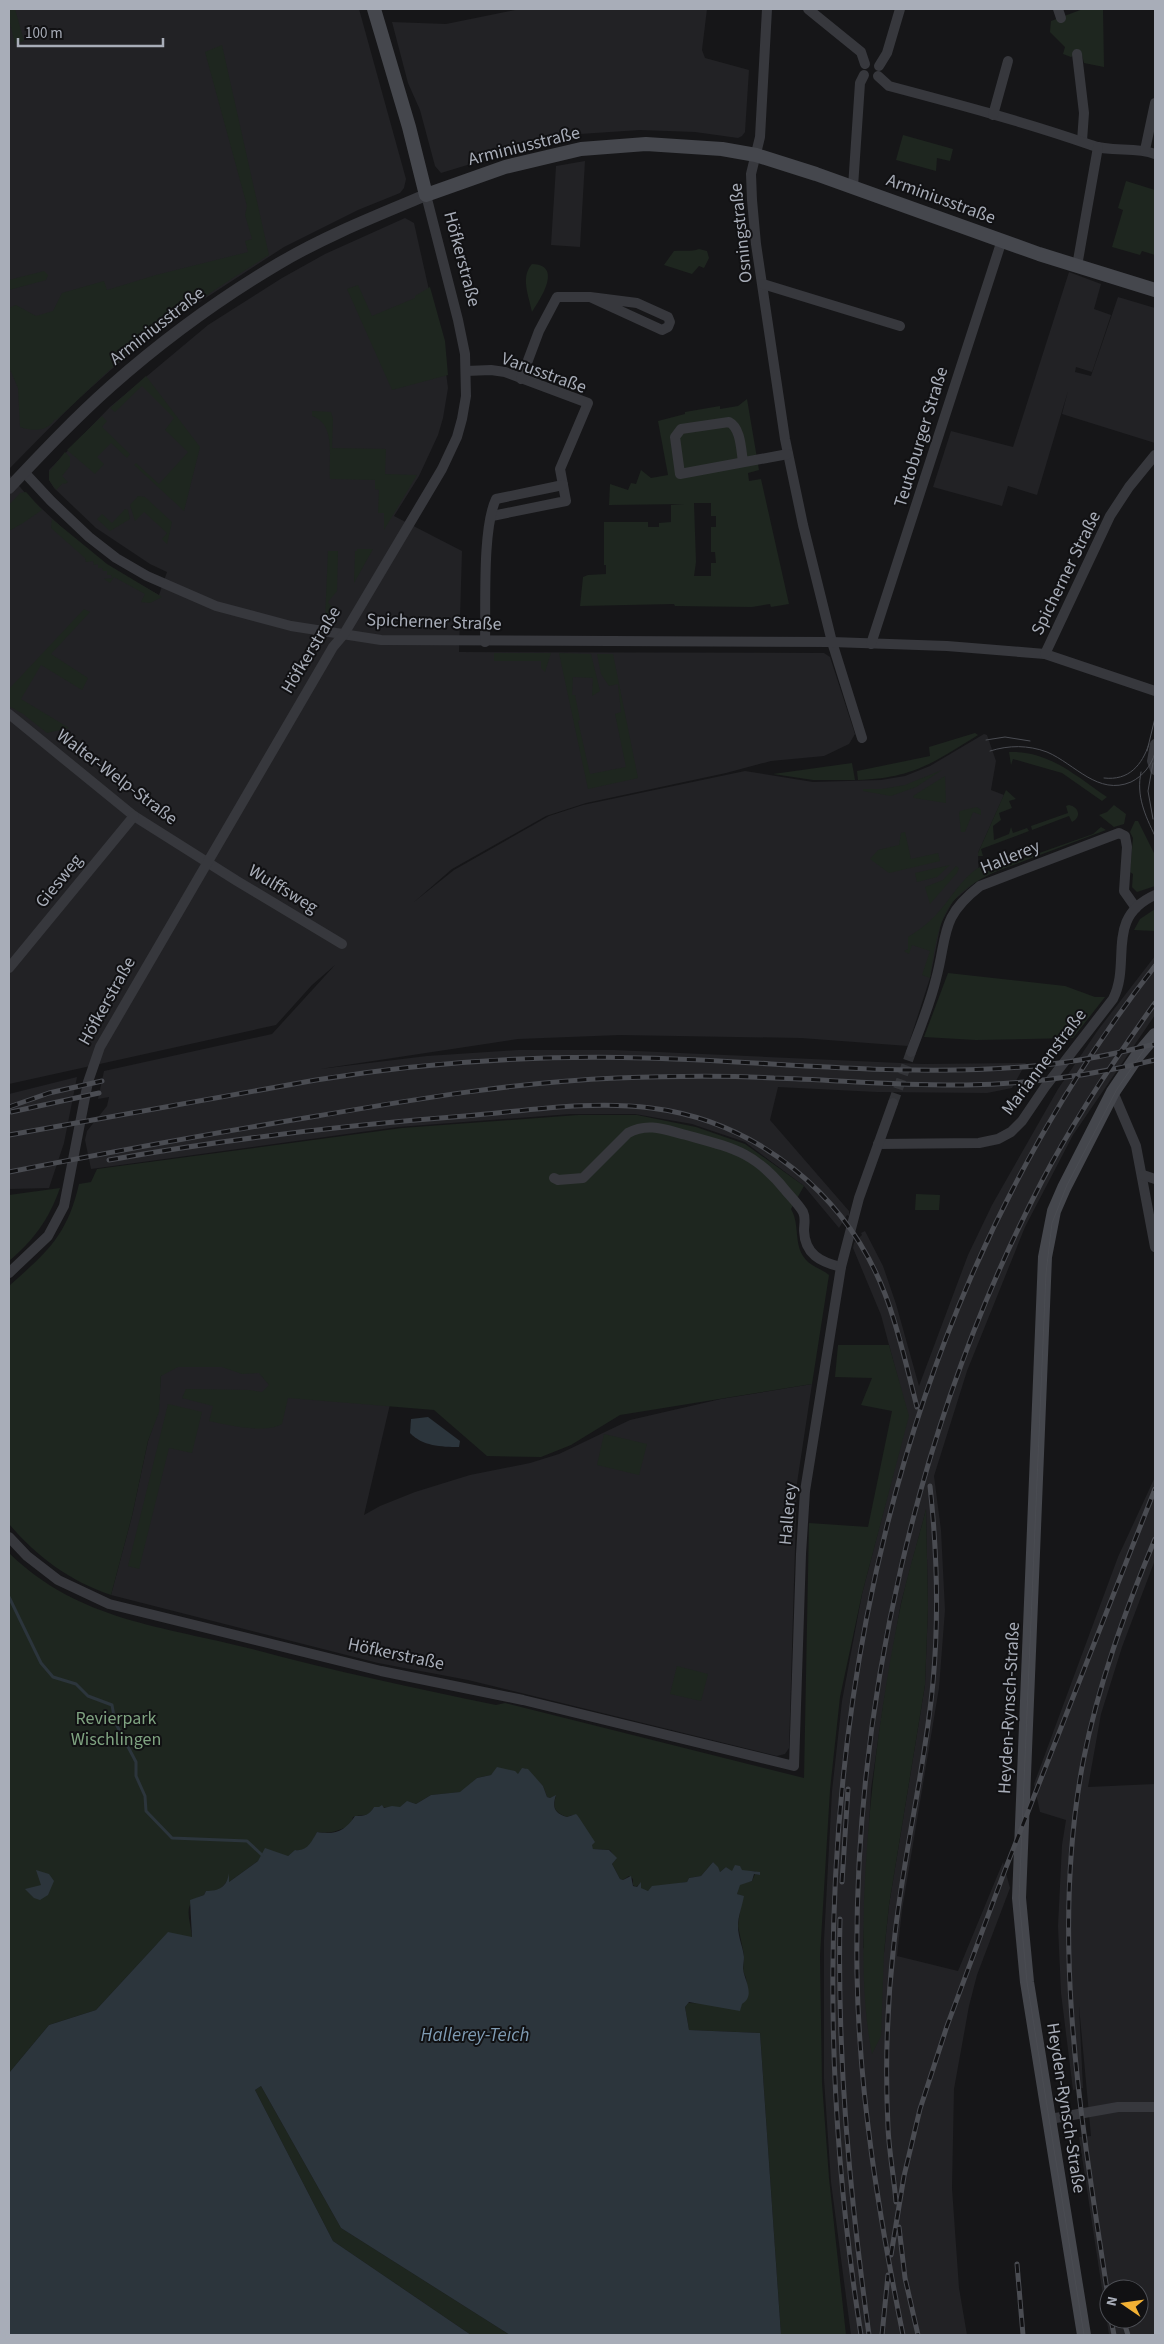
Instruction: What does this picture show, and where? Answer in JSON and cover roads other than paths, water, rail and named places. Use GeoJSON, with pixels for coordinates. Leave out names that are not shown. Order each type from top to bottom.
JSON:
{"type":"FeatureCollection","features":[{"type":"Feature","properties":{"kind":"main road","name":"Höfkerstraße"},"geometry":{"type":"LineString","coordinates":[[374,9],[426,195]]}},
{"type":"Feature","properties":{"kind":"main road","name":"Arminiusstraße"},"geometry":{"type":"LineString","coordinates":[[426,195],[548,155],[600,146],[668,145],[722,149],[756,155],[853,186],[1002,240],[1155,290]]}},
{"type":"Feature","properties":{"kind":"main road","name":"Heyden-Rynsch-Straße"},"geometry":{"type":"LineString","coordinates":[[1084,2335],[1027,1982],[1019,1898],[1045,1257],[1054,1211],[1113,1092],[1138,1055],[1155,1035]]}},
{"type":"Feature","properties":{"kind":"street","name":"Osningstraße"},"geometry":{"type":"LineString","coordinates":[[767,9],[765,81],[756,155],[751,174],[752,200],[788,454],[803,525],[832,642]]}},
{"type":"Feature","properties":{"kind":"street"},"geometry":{"type":"LineString","coordinates":[[808,9],[861,52],[865,64]]}},
{"type":"Feature","properties":{"kind":"street"},"geometry":{"type":"LineString","coordinates":[[879,66],[871,61],[865,64],[862,69],[864,75],[871,79],[878,76],[879,66],[887,53],[900,9]]}},
{"type":"Feature","properties":{"kind":"street"},"geometry":{"type":"LineString","coordinates":[[1077,54],[1084,114],[1082,141]]}},
{"type":"Feature","properties":{"kind":"street"},"geometry":{"type":"LineString","coordinates":[[993,114],[1008,61]]}},
{"type":"Feature","properties":{"kind":"street"},"geometry":{"type":"LineString","coordinates":[[853,186],[860,83],[864,75]]}},
{"type":"Feature","properties":{"kind":"street"},"geometry":{"type":"LineString","coordinates":[[878,76],[889,86],[993,114],[1098,147],[1150,152],[1155,103]]}},
{"type":"Feature","properties":{"kind":"street"},"geometry":{"type":"LineString","coordinates":[[1078,266],[1098,147]]}},
{"type":"Feature","properties":{"kind":"street","name":"Höfkerstraße"},"geometry":{"type":"LineString","coordinates":[[9,1273],[48,1236],[60,1216],[69,1187],[88,1082],[100,1047],[333,647],[344,634],[450,454],[462,419],[466,396],[466,371],[458,320],[426,195]]}},
{"type":"Feature","properties":{"kind":"street","name":"Arminiusstraße"},"geometry":{"type":"LineString","coordinates":[[9,488],[109,387],[169,337],[211,306],[318,242],[426,195]]}},
{"type":"Feature","properties":{"kind":"street","name":"Teutoburger Straße"},"geometry":{"type":"LineString","coordinates":[[871,644],[1002,240]]}},
{"type":"Feature","properties":{"kind":"street"},"geometry":{"type":"LineString","coordinates":[[763,284],[900,326]]}},
{"type":"Feature","properties":{"kind":"street"},"geometry":{"type":"LineString","coordinates":[[521,379],[539,331],[557,297],[590,297],[637,303],[668,317],[668,327],[662,330],[590,297]]}},
{"type":"Feature","properties":{"kind":"street","name":"Varusstraße"},"geometry":{"type":"LineString","coordinates":[[466,371],[491,370],[505,372],[588,403],[560,469],[566,501],[492,516]]}},
{"type":"Feature","properties":{"kind":"street"},"geometry":{"type":"LineString","coordinates":[[743,462],[737,430],[735,425],[729,422],[681,429],[675,437],[680,474],[788,454]]}},
{"type":"Feature","properties":{"kind":"street","name":"Spicherner Straße"},"geometry":{"type":"LineString","coordinates":[[24,472],[50,501],[89,537],[116,558],[160,583],[216,606],[254,617],[344,634],[381,640],[390,638],[486,642],[832,642],[947,646],[1045,654],[1110,516],[1129,487],[1155,455]]}},
{"type":"Feature","properties":{"kind":"street"},"geometry":{"type":"LineString","coordinates":[[486,642],[488,534],[492,508],[496,499],[563,485]]}},
{"type":"Feature","properties":{"kind":"street"},"geometry":{"type":"LineString","coordinates":[[832,642],[862,738]]}},
{"type":"Feature","properties":{"kind":"street"},"geometry":{"type":"LineString","coordinates":[[1045,654],[1077,663],[1155,691]]}},
{"type":"Feature","properties":{"kind":"street","name":"Walter-Welp-Straße"},"geometry":{"type":"LineString","coordinates":[[9,714],[134,816],[207,862]]}},
{"type":"Feature","properties":{"kind":"street"},"geometry":{"type":"LineString","coordinates":[[1155,744],[1152,761],[1155,770]]}},
{"type":"Feature","properties":{"kind":"street","name":"Giesweg"},"geometry":{"type":"LineString","coordinates":[[9,968],[134,816]]}},
{"type":"Feature","properties":{"kind":"street","name":"Hallerey"},"geometry":{"type":"LineString","coordinates":[[911,1052],[937,978],[944,935],[949,919],[964,899],[980,886],[1119,833],[1125,836],[1127,847],[1124,891],[1136,908]]}},
{"type":"Feature","properties":{"kind":"street","name":"Wulffsweg"},"geometry":{"type":"LineString","coordinates":[[207,862],[342,944]]}},
{"type":"Feature","properties":{"kind":"street","name":"Mariannenstraße"},"geometry":{"type":"LineString","coordinates":[[878,1144],[978,1143],[998,1139],[1016,1126],[1113,998],[1118,983],[1120,947],[1124,928],[1136,908],[1155,895]]}},
{"type":"Feature","properties":{"kind":"street"},"geometry":{"type":"LineString","coordinates":[[1113,1092],[1136,1146],[1143,1175],[1155,1247]]}},
{"type":"Feature","properties":{"kind":"street","name":"Hallerey"},"geometry":{"type":"LineString","coordinates":[[794,1766],[802,1517],[840,1267],[859,1198],[893,1103]]}},
{"type":"Feature","properties":{"kind":"street"},"geometry":{"type":"LineString","coordinates":[[554,1178],[558,1180],[583,1178],[628,1133],[637,1128],[648,1126],[662,1128],[727,1146],[746,1153],[763,1165],[803,1212],[806,1244],[812,1254],[826,1264],[840,1267]]}},
{"type":"Feature","properties":{"kind":"street"},"geometry":{"type":"LineString","coordinates":[[1143,1175],[1155,1179]]}},
{"type":"Feature","properties":{"kind":"street","name":"Höfkerstraße"},"geometry":{"type":"LineString","coordinates":[[9,1537],[27,1556],[58,1580],[109,1604],[381,1671],[523,1700],[794,1766]]}},
{"type":"Feature","properties":{"kind":"street"},"geometry":{"type":"LineString","coordinates":[[1050,2119],[1118,2107],[1155,2107]]}},
{"type":"Feature","properties":{"kind":"water"},"geometry":{"type":"Polygon","coordinates":[[[428,1417],[460,1441],[459,1447],[426,1443],[410,1433],[411,1419],[428,1417]]]}},
{"type":"Feature","properties":{"kind":"water","name":"Hallerey-Teich"},"geometry":{"type":"Polygon","coordinates":[[[497,1767],[515,1771],[518,1774],[522,1768],[528,1769],[543,1786],[547,1797],[550,1798],[556,1795],[554,1806],[559,1814],[567,1817],[576,1814],[595,1842],[592,1845],[593,1849],[609,1850],[617,1858],[612,1864],[620,1879],[623,1880],[631,1876],[633,1886],[637,1887],[641,1882],[641,1888],[648,1891],[652,1886],[687,1882],[689,1878],[701,1876],[713,1862],[720,1872],[726,1867],[732,1871],[735,1865],[740,1866],[742,1870],[760,1872],[760,1875],[754,1874],[752,1881],[740,1885],[737,1894],[744,1896],[738,1926],[744,1957],[743,1969],[749,1992],[746,2001],[742,2004],[740,2011],[689,2002],[685,2007],[689,2030],[760,2033],[781,2335],[510,2335],[341,2228],[261,2086],[255,2090],[333,2241],[471,2335],[9,2335],[9,2073],[49,2025],[96,2010],[168,1932],[192,1937],[190,1900],[204,1895],[206,1891],[222,1887],[229,1873],[229,1882],[258,1861],[265,1848],[288,1856],[295,1850],[306,1848],[317,1832],[330,1833],[339,1831],[348,1825],[355,1816],[367,1815],[374,1807],[382,1805],[384,1808],[400,1807],[407,1801],[416,1804],[431,1795],[460,1792],[477,1778],[491,1775],[497,1767]]]}},
{"type":"Feature","properties":{"kind":"water"},"geometry":{"type":"Polygon","coordinates":[[[36,1870],[49,1874],[54,1881],[48,1895],[40,1900],[34,1898],[25,1889],[41,1885],[36,1870]]]}},
{"type":"Feature","properties":{"kind":"waterway"},"geometry":{"type":"LineString","coordinates":[[9,1597],[41,1663],[53,1677],[76,1684],[88,1696],[112,1705],[115,1722],[136,1762],[136,1776],[145,1796],[146,1811],[172,1838],[247,1841],[262,1855]]}},
{"type":"Feature","properties":{"kind":"tunnel"},"geometry":{"type":"LineString","coordinates":[[893,1103],[911,1052]]}},
{"type":"Feature","properties":{"kind":"tram line"},"geometry":{"type":"LineString","coordinates":[[1147,751],[1155,718]]}},
{"type":"Feature","properties":{"kind":"tram line"},"geometry":{"type":"LineString","coordinates":[[986,740],[1005,737],[1030,741]]}},
{"type":"Feature","properties":{"kind":"tram line"},"geometry":{"type":"LineString","coordinates":[[1104,778],[1121,777],[1133,770],[1143,759],[1149,744]]}},
{"type":"Feature","properties":{"kind":"tram line"},"geometry":{"type":"LineString","coordinates":[[990,751],[1019,747],[1047,752],[1087,777],[1108,785],[1119,785],[1135,780],[1149,766],[1155,753]]}},
{"type":"Feature","properties":{"kind":"tram line"},"geometry":{"type":"LineString","coordinates":[[1153,763],[1148,791],[1153,819]]}},
{"type":"Feature","properties":{"kind":"tram line"},"geometry":{"type":"LineString","coordinates":[[1141,772],[1141,797],[1145,813],[1155,836]]}},
{"type":"Feature","properties":{"kind":"tram line"},"geometry":{"type":"LineString","coordinates":[[1084,2335],[1027,1982],[1019,1898],[1046,1273],[1052,1223],[1067,1185],[1117,1089],[1144,1050],[1155,1039]]}},
{"type":"Feature","properties":{"kind":"railway"},"geometry":{"type":"LineString","coordinates":[[861,2335],[840,2156],[833,1975],[841,1795],[867,1618],[909,1444],[971,1277],[1053,1117],[1155,966]]}},
{"type":"Feature","properties":{"kind":"railway"},"geometry":{"type":"LineString","coordinates":[[903,2335],[878,2200],[866,2110],[857,1973],[859,1872],[867,1770],[881,1667],[902,1566],[928,1466],[960,1367],[998,1272],[1042,1181],[1081,1112],[1155,1003]]}},
{"type":"Feature","properties":{"kind":"railway"},"geometry":{"type":"LineString","coordinates":[[9,1135],[316,1080],[439,1064],[604,1057],[881,1069],[975,1070],[1056,1064],[1155,1044]]}},
{"type":"Feature","properties":{"kind":"railway"},"geometry":{"type":"LineString","coordinates":[[9,1172],[354,1110],[467,1092],[542,1083],[617,1078],[715,1076],[918,1085],[966,1085],[1014,1083],[1061,1078],[1155,1060]]}},
{"type":"Feature","properties":{"kind":"railway"},"geometry":{"type":"LineString","coordinates":[[9,1107],[49,1093],[102,1081]]}},
{"type":"Feature","properties":{"kind":"railway"},"geometry":{"type":"LineString","coordinates":[[11,1112],[99,1093]]}},
{"type":"Feature","properties":{"kind":"railway"},"geometry":{"type":"LineString","coordinates":[[109,1160],[287,1134],[558,1107],[628,1106],[651,1108],[690,1116],[727,1129],[762,1146],[794,1169],[822,1195],[847,1225],[868,1258],[885,1294],[899,1336],[917,1407]]}},
{"type":"Feature","properties":{"kind":"railway"},"geometry":{"type":"LineString","coordinates":[[896,2202],[889,2146],[887,2104],[888,2012],[898,1910],[925,1748],[933,1682],[936,1584],[930,1486]]}},
{"type":"Feature","properties":{"kind":"railway"},"geometry":{"type":"LineString","coordinates":[[891,2255],[904,2176],[920,2109],[947,2026],[1005,1870],[1155,1489]]}},
{"type":"Feature","properties":{"kind":"railway"},"geometry":{"type":"LineString","coordinates":[[1105,2279],[1080,2101],[1073,2033],[1069,1966],[1069,1898],[1073,1830],[1083,1762],[1096,1705],[1113,1649],[1155,1539]]}},
{"type":"Feature","properties":{"kind":"railway"},"geometry":{"type":"LineString","coordinates":[[842,1882],[848,1789]]}},
{"type":"Feature","properties":{"kind":"railway"},"geometry":{"type":"LineString","coordinates":[[840,1919],[841,2024],[846,2128],[869,2335]]}},
{"type":"Feature","properties":{"kind":"railway"},"geometry":{"type":"LineString","coordinates":[[899,2227],[905,2278],[918,2335]]}},
{"type":"Feature","properties":{"kind":"railway"},"geometry":{"type":"LineString","coordinates":[[1017,2264],[1023,2335]]}},
{"type":"Feature","properties":{"kind":"railway"},"geometry":{"type":"LineString","coordinates":[[882,2335],[888,2275]]}},
{"type":"Feature","properties":{"kind":"railway"},"geometry":{"type":"LineString","coordinates":[[1113,2329],[1114,2335]]}},
{"type":"Feature","properties":{"kind":"railway"},"geometry":{"type":"LineString","coordinates":[[1126,2329],[1128,2335]]}},
{"type":"Feature","properties":{"kind":"park label","name":"Revierpark Wischlingen"},"geometry":{"type":"Point","coordinates":[116,1728]}}]}
